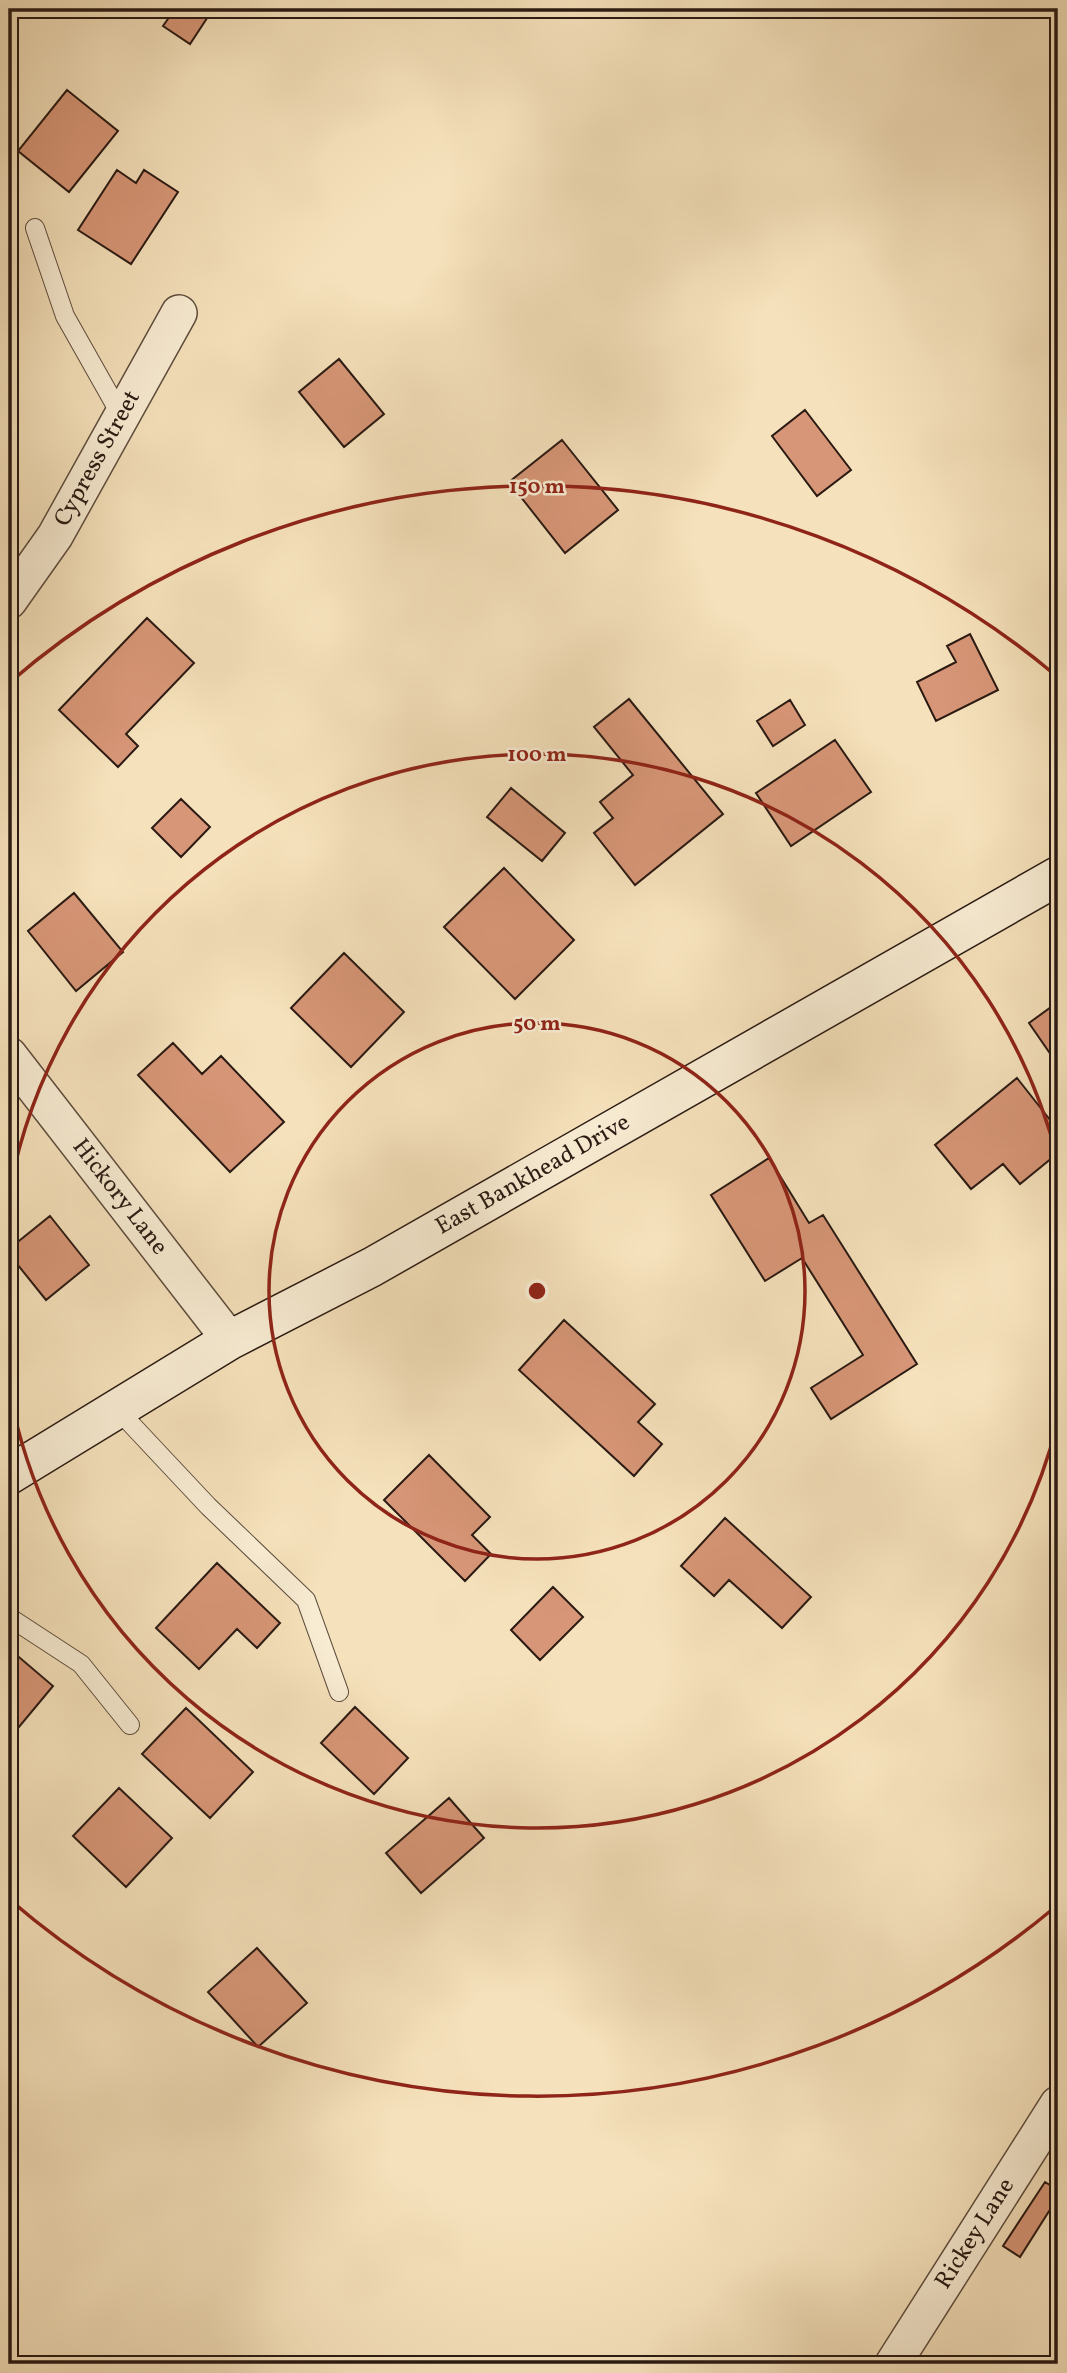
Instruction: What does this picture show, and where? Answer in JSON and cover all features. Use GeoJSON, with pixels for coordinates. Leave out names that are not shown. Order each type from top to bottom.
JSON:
{"type":"FeatureCollection","features":[{"type":"Feature","properties":{"kind":"street","name":"Cypress Street"},"geometry":{"type":"LineString","coordinates":[[9,601],[55,536],[179,313]]}},
{"type":"Feature","properties":{"kind":"street","name":"East Bankhead Drive"},"geometry":{"type":"LineString","coordinates":[[9,1475],[230,1340],[372,1267],[1058,876]]}},
{"type":"Feature","properties":{"kind":"street","name":"Hickory Lane"},"geometry":{"type":"LineString","coordinates":[[9,1055],[230,1340]]}},
{"type":"Feature","properties":{"kind":"street","name":"Rickey Lane"},"geometry":{"type":"LineString","coordinates":[[893,2364],[1057,2108]]}},
{"type":"Feature","properties":{"kind":"lane"},"geometry":{"type":"LineString","coordinates":[[35,228],[65,316],[122,417]]}},
{"type":"Feature","properties":{"kind":"lane"},"geometry":{"type":"LineString","coordinates":[[117,1409],[208,1506],[306,1600],[339,1692]]}},
{"type":"Feature","properties":{"kind":"lane"},"geometry":{"type":"LineString","coordinates":[[9,1617],[81,1664],[130,1725]]}},
{"type":"Feature","properties":{"kind":"building"},"geometry":{"type":"Polygon","coordinates":[[[175,9],[213,9],[190,44],[163,26],[175,9]]]}},
{"type":"Feature","properties":{"kind":"building"},"geometry":{"type":"Polygon","coordinates":[[[67,90],[118,131],[69,192],[18,151],[67,90]]]}},
{"type":"Feature","properties":{"kind":"building"},"geometry":{"type":"Polygon","coordinates":[[[117,170],[136,183],[144,170],[178,192],[131,264],[78,230],[117,170]]]}},
{"type":"Feature","properties":{"kind":"building"},"geometry":{"type":"Polygon","coordinates":[[[339,359],[384,414],[344,447],[299,392],[339,359]]]}},
{"type":"Feature","properties":{"kind":"building"},"geometry":{"type":"Polygon","coordinates":[[[805,410],[851,470],[817,496],[772,436],[805,410]]]}},
{"type":"Feature","properties":{"kind":"building"},"geometry":{"type":"Polygon","coordinates":[[[562,440],[618,510],[565,553],[509,482],[562,440]]]}},
{"type":"Feature","properties":{"kind":"building"},"geometry":{"type":"Polygon","coordinates":[[[147,618],[194,663],[126,734],[138,746],[118,767],[59,710],[147,618]]]}},
{"type":"Feature","properties":{"kind":"building"},"geometry":{"type":"Polygon","coordinates":[[[970,634],[998,690],[936,721],[917,682],[956,662],[947,646],[970,634]]]}},
{"type":"Feature","properties":{"kind":"building"},"geometry":{"type":"Polygon","coordinates":[[[629,699],[723,814],[635,885],[594,833],[613,818],[600,802],[633,775],[594,727],[629,699]]]}},
{"type":"Feature","properties":{"kind":"building"},"geometry":{"type":"Polygon","coordinates":[[[790,700],[805,725],[773,746],[757,721],[790,700]]]}},
{"type":"Feature","properties":{"kind":"building"},"geometry":{"type":"Polygon","coordinates":[[[835,740],[871,792],[791,846],[756,793],[835,740]]]}},
{"type":"Feature","properties":{"kind":"building"},"geometry":{"type":"Polygon","coordinates":[[[511,788],[565,833],[542,861],[487,817],[511,788]]]}},
{"type":"Feature","properties":{"kind":"building"},"geometry":{"type":"Polygon","coordinates":[[[181,799],[210,827],[181,857],[152,828],[181,799]]]}},
{"type":"Feature","properties":{"kind":"building"},"geometry":{"type":"Polygon","coordinates":[[[504,868],[574,940],[515,999],[444,927],[504,868]]]}},
{"type":"Feature","properties":{"kind":"building"},"geometry":{"type":"Polygon","coordinates":[[[74,893],[123,952],[76,991],[28,931],[74,893]]]}},
{"type":"Feature","properties":{"kind":"building"},"geometry":{"type":"Polygon","coordinates":[[[344,953],[404,1012],[351,1067],[291,1008],[344,953]]]}},
{"type":"Feature","properties":{"kind":"building"},"geometry":{"type":"Polygon","coordinates":[[[1058,1002],[1058,1065],[1029,1023],[1058,1002]]]}},
{"type":"Feature","properties":{"kind":"building"},"geometry":{"type":"Polygon","coordinates":[[[173,1043],[202,1074],[221,1056],[284,1122],[230,1172],[138,1075],[173,1043]]]}},
{"type":"Feature","properties":{"kind":"building"},"geometry":{"type":"Polygon","coordinates":[[[1017,1078],[1058,1130],[1058,1153],[1020,1184],[1003,1164],[971,1189],[935,1145],[1017,1078]]]}},
{"type":"Feature","properties":{"kind":"building"},"geometry":{"type":"Polygon","coordinates":[[[769,1158],[809,1223],[823,1215],[917,1364],[831,1419],[811,1388],[863,1355],[802,1258],[765,1281],[711,1195],[769,1158]]]}},
{"type":"Feature","properties":{"kind":"building"},"geometry":{"type":"Polygon","coordinates":[[[50,1216],[89,1265],[46,1300],[9,1254],[9,1249],[50,1216]]]}},
{"type":"Feature","properties":{"kind":"building"},"geometry":{"type":"Polygon","coordinates":[[[564,1320],[655,1404],[638,1422],[662,1444],[634,1476],[519,1370],[564,1320]]]}},
{"type":"Feature","properties":{"kind":"building"},"geometry":{"type":"Polygon","coordinates":[[[429,1455],[490,1517],[472,1535],[491,1554],[465,1581],[384,1500],[429,1455]]]}},
{"type":"Feature","properties":{"kind":"building"},"geometry":{"type":"Polygon","coordinates":[[[725,1518],[811,1597],[782,1628],[729,1580],[714,1596],[681,1566],[725,1518]]]}},
{"type":"Feature","properties":{"kind":"building"},"geometry":{"type":"Polygon","coordinates":[[[217,1563],[280,1623],[257,1648],[237,1629],[199,1669],[156,1628],[217,1563]]]}},
{"type":"Feature","properties":{"kind":"building"},"geometry":{"type":"Polygon","coordinates":[[[553,1587],[583,1617],[540,1660],[511,1630],[553,1587]]]}},
{"type":"Feature","properties":{"kind":"building"},"geometry":{"type":"Polygon","coordinates":[[[13,1652],[53,1686],[9,1739],[9,1657],[13,1652]]]}},
{"type":"Feature","properties":{"kind":"building"},"geometry":{"type":"Polygon","coordinates":[[[355,1707],[408,1758],[374,1794],[321,1743],[355,1707]]]}},
{"type":"Feature","properties":{"kind":"building"},"geometry":{"type":"Polygon","coordinates":[[[186,1708],[253,1772],[210,1818],[142,1754],[186,1708]]]}},
{"type":"Feature","properties":{"kind":"building"},"geometry":{"type":"Polygon","coordinates":[[[119,1788],[172,1838],[126,1887],[73,1836],[119,1788]]]}},
{"type":"Feature","properties":{"kind":"building"},"geometry":{"type":"Polygon","coordinates":[[[449,1798],[484,1838],[421,1893],[386,1853],[449,1798]]]}},
{"type":"Feature","properties":{"kind":"building"},"geometry":{"type":"Polygon","coordinates":[[[257,1948],[307,2003],[258,2047],[208,1992],[257,1948]]]}},
{"type":"Feature","properties":{"kind":"building"},"geometry":{"type":"Polygon","coordinates":[[[1045,2182],[1058,2190],[1058,2197],[1020,2257],[1003,2246],[1045,2182]]]}}]}
